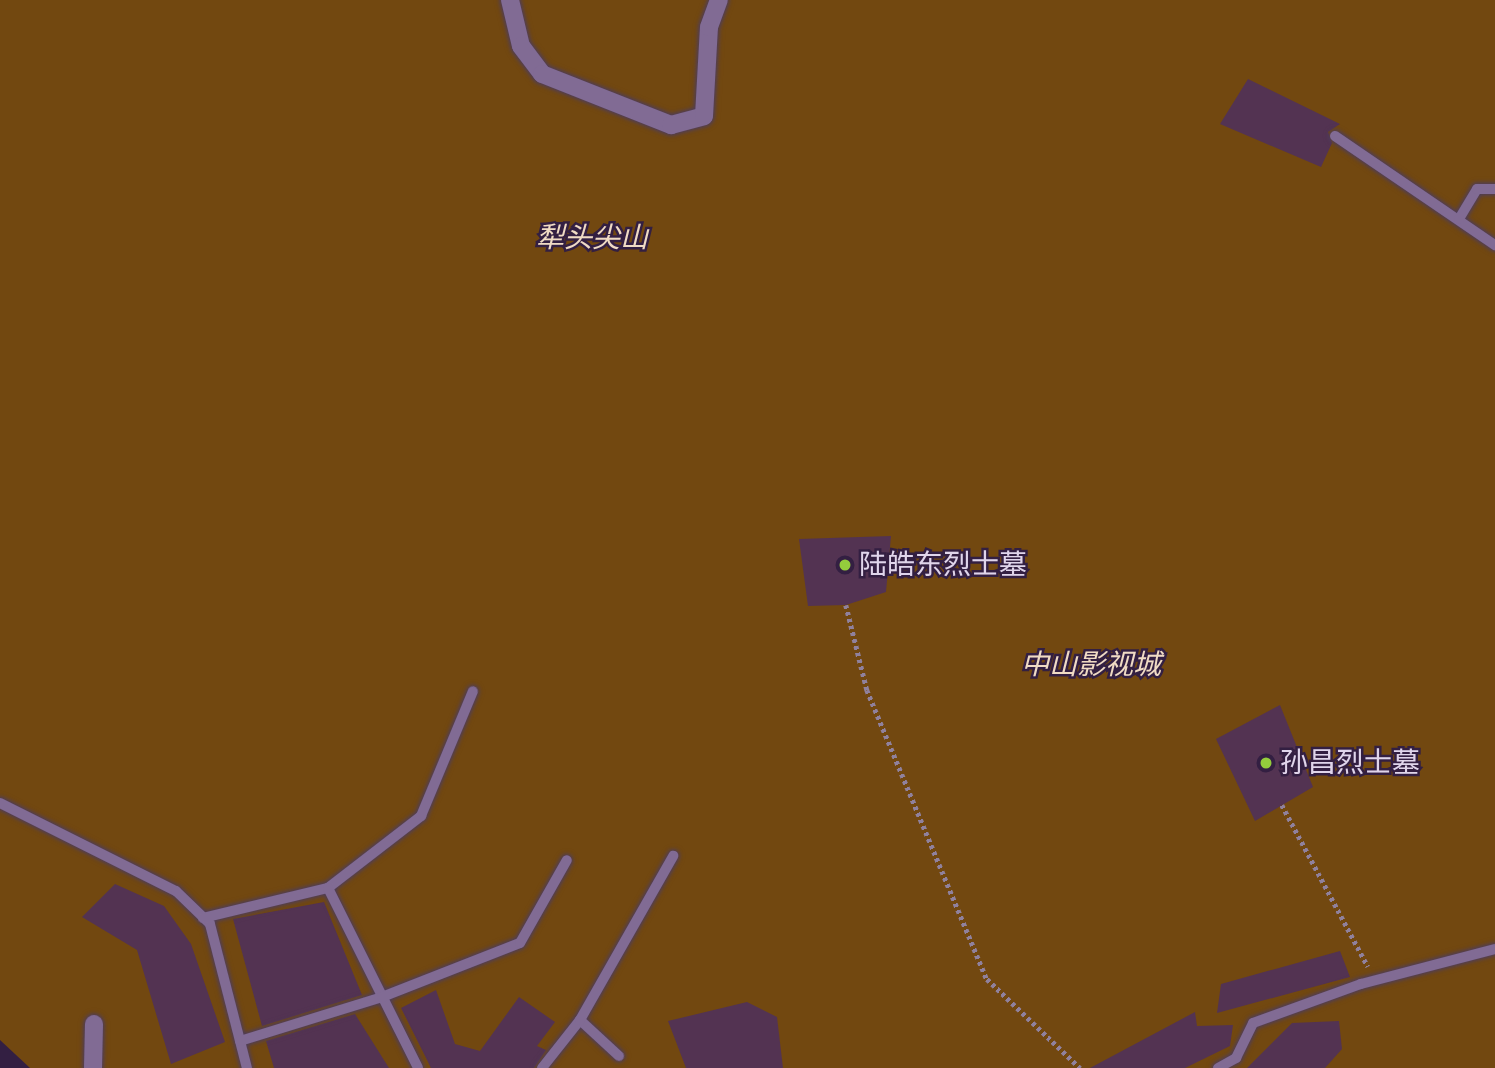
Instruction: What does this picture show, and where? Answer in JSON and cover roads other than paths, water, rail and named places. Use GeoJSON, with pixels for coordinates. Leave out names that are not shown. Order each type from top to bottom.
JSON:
{"type":"FeatureCollection","features":[{"type":"Feature","properties":{"kind":"street"},"geometry":{"type":"LineString","coordinates":[[510,0],[521,46],[542,74],[671,125],[704,116],[709,27],[719,0]]}},
{"type":"Feature","properties":{"kind":"street"},"geometry":{"type":"LineString","coordinates":[[93,1068],[94,1024]]}},
{"type":"Feature","properties":{"kind":"lane"},"geometry":{"type":"LineString","coordinates":[[1335,136],[1495,245]]}},
{"type":"Feature","properties":{"kind":"lane"},"geometry":{"type":"LineString","coordinates":[[1459,219],[1477,189],[1495,189]]}},
{"type":"Feature","properties":{"kind":"lane"},"geometry":{"type":"LineString","coordinates":[[203,918],[328,888],[421,816],[473,691]]}},
{"type":"Feature","properties":{"kind":"lane"},"geometry":{"type":"LineString","coordinates":[[0,803],[176,891],[210,924],[247,1068]]}},
{"type":"Feature","properties":{"kind":"lane"},"geometry":{"type":"LineString","coordinates":[[542,1068],[580,1020],[673,856]]}},
{"type":"Feature","properties":{"kind":"lane"},"geometry":{"type":"LineString","coordinates":[[240,1041],[382,997],[520,943],[567,860]]}},
{"type":"Feature","properties":{"kind":"lane"},"geometry":{"type":"LineString","coordinates":[[328,888],[418,1068]]}},
{"type":"Feature","properties":{"kind":"lane"},"geometry":{"type":"LineString","coordinates":[[1218,1068],[1236,1058],[1254,1023],[1375,980],[1495,949]]}},
{"type":"Feature","properties":{"kind":"lane"},"geometry":{"type":"LineString","coordinates":[[580,1020],[619,1056]]}},
{"type":"Feature","properties":{"kind":"place","name":"陆皓东烈士墓"},"geometry":{"type":"Point","coordinates":[845,565]}},
{"type":"Feature","properties":{"kind":"place","name":"孙昌烈士墓"},"geometry":{"type":"Point","coordinates":[1266,763]}},
{"type":"Feature","properties":{"kind":"park label","name":"犁头尖山"},"geometry":{"type":"Point","coordinates":[592,238]}},
{"type":"Feature","properties":{"kind":"park label","name":"中山影视城"},"geometry":{"type":"Point","coordinates":[1091,665]}}]}
